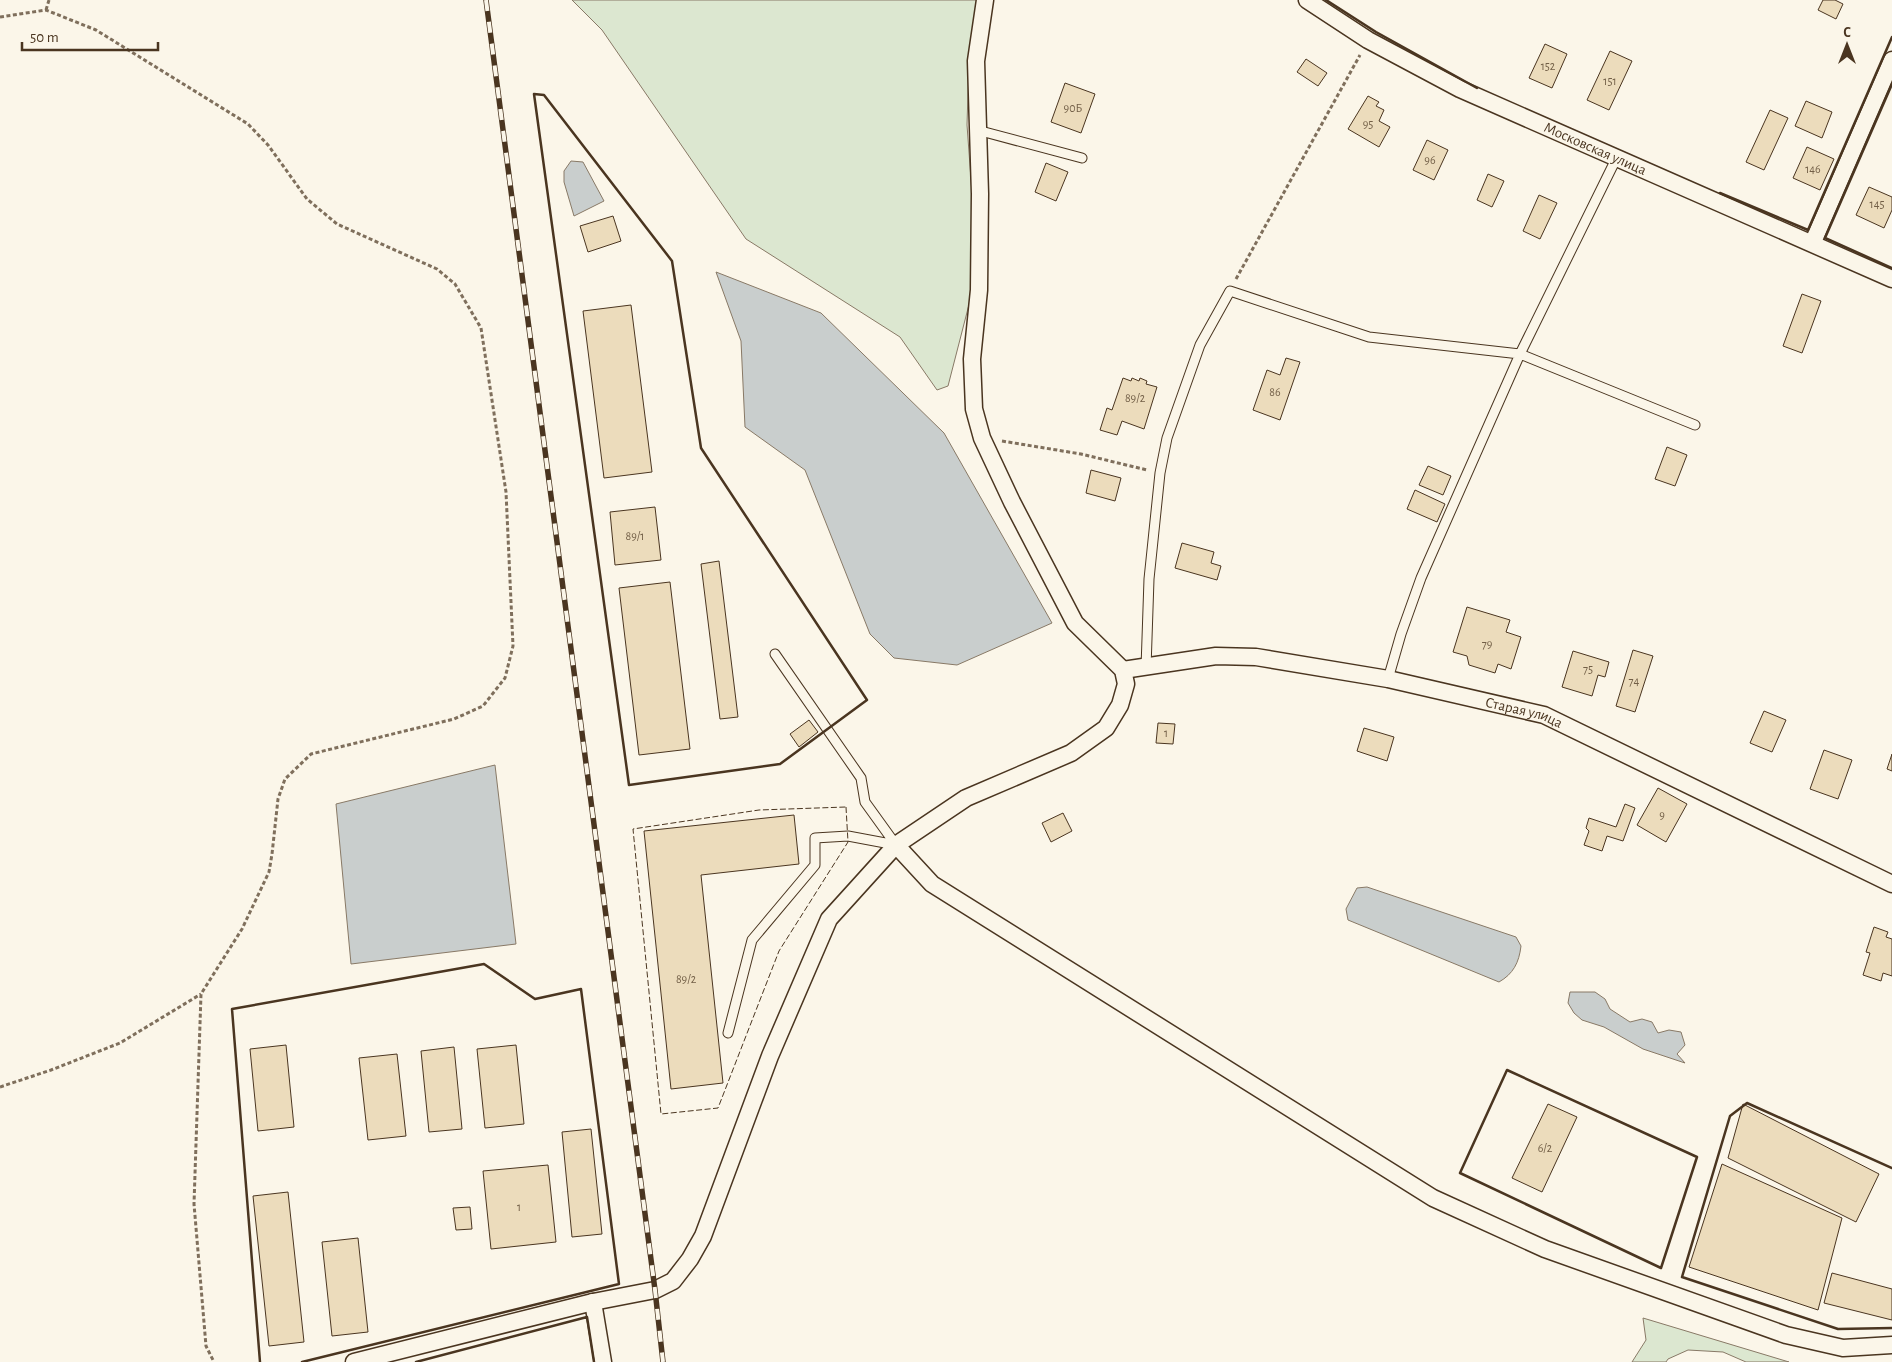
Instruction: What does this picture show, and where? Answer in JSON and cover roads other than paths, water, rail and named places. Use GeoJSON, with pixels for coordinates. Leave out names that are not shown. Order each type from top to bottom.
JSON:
{"type":"FeatureCollection","features":[{"type":"Feature","properties":{"kind":"street"},"geometry":{"type":"LineString","coordinates":[[354,1362],[594,1302],[655,1290],[673,1281],[690,1259],[703,1236],[770,1056],[829,920],[896,845],[966,798],[1071,753],[1106,728],[1120,705],[1126,684],[1123,670],[1075,622],[1012,502],[982,438],[974,409],[972,359],[979,290],[980,194],[976,130],[976,61],[985,0]]}},
{"type":"Feature","properties":{"kind":"street","name":"Московская улица"},"geometry":{"type":"LineString","coordinates":[[1307,0],[1368,40],[1460,89],[1813,242],[1892,279]]}},
{"type":"Feature","properties":{"kind":"street"},"geometry":{"type":"LineString","coordinates":[[1813,242],[1892,60]]}},
{"type":"Feature","properties":{"kind":"street","name":"Старая улица"},"geometry":{"type":"LineString","coordinates":[[1123,670],[1216,656],[1256,657],[1388,679],[1544,715],[1892,884]]}},
{"type":"Feature","properties":{"kind":"street"},"geometry":{"type":"LineString","coordinates":[[896,845],[932,884],[1433,1198],[1545,1249],[1786,1336],[1843,1348],[1892,1345]]}},
{"type":"Feature","properties":{"kind":"street"},"geometry":{"type":"LineString","coordinates":[[594,1302],[603,1362]]}},
{"type":"Feature","properties":{"kind":"lane"},"geometry":{"type":"LineString","coordinates":[[976,130],[1082,158]]}},
{"type":"Feature","properties":{"kind":"lane"},"geometry":{"type":"LineString","coordinates":[[1388,679],[1400,634],[1421,578],[1520,354],[1616,157]]}},
{"type":"Feature","properties":{"kind":"lane"},"geometry":{"type":"LineString","coordinates":[[1146,668],[1149,579],[1160,473],[1166,438],[1200,345],[1230,291],[1369,337],[1520,354],[1695,425]]}},
{"type":"Feature","properties":{"kind":"lane"},"geometry":{"type":"LineString","coordinates":[[775,654],[861,778],[865,802],[896,845]]}},
{"type":"Feature","properties":{"kind":"lane"},"geometry":{"type":"LineString","coordinates":[[728,1033],[752,940],[815,865],[815,838],[848,836],[896,845]]}},
{"type":"Feature","properties":{"kind":"railway"},"geometry":{"type":"LineString","coordinates":[[486,0],[663,1362]]}}]}
